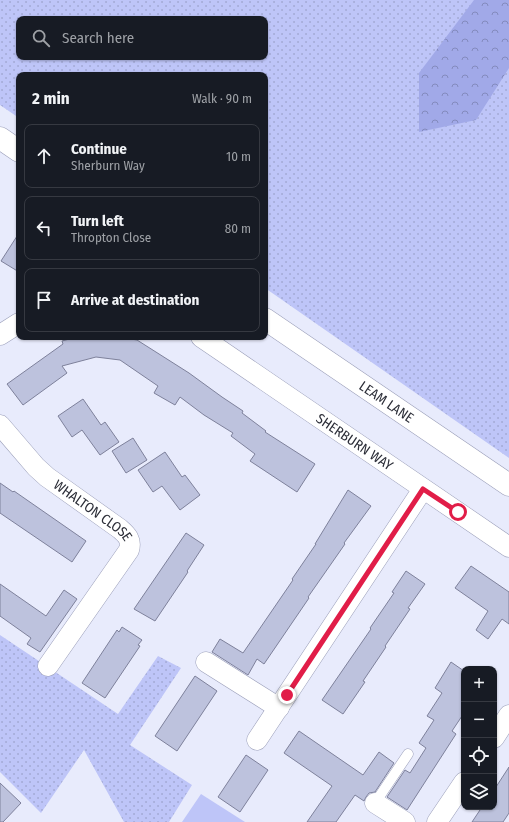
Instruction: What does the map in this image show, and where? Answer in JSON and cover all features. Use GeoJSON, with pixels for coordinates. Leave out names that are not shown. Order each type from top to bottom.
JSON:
{"type":"FeatureCollection","features":[{"type":"Feature","properties":{"kind":"main road"},"geometry":{"type":"LineString","coordinates":[[0,138],[16,149]]}},
{"type":"Feature","properties":{"kind":"main road","name":"LEAM LANE"},"geometry":{"type":"LineString","coordinates":[[268,321],[509,485]]}},
{"type":"Feature","properties":{"kind":"street"},"geometry":{"type":"LineString","coordinates":[[0,335],[16,325]]}},
{"type":"Feature","properties":{"kind":"street","name":"SHERBURN WAY"},"geometry":{"type":"LineString","coordinates":[[205,340],[509,547]]}},
{"type":"Feature","properties":{"kind":"street","name":"WHALTON CLOSE"},"geometry":{"type":"LineString","coordinates":[[0,425],[36,467],[47,477],[120,529],[130,540],[131,545],[48,666]]}},
{"type":"Feature","properties":{"kind":"street"},"geometry":{"type":"LineString","coordinates":[[258,740],[423,489]]}},
{"type":"Feature","properties":{"kind":"street"},"geometry":{"type":"LineString","coordinates":[[206,662],[279,708]]}},
{"type":"Feature","properties":{"kind":"street"},"geometry":{"type":"LineString","coordinates":[[497,734],[509,716]]}},
{"type":"Feature","properties":{"kind":"street"},"geometry":{"type":"LineString","coordinates":[[437,822],[461,786]]}},
{"type":"Feature","properties":{"kind":"street"},"geometry":{"type":"LineString","coordinates":[[375,803],[405,822]]}},
{"type":"Feature","properties":{"kind":"lane"},"geometry":{"type":"LineString","coordinates":[[375,803],[408,754]]}},
{"type":"Feature","properties":{"kind":"shaded area"},"geometry":{"type":"Polygon","coordinates":[[[0,0],[509,0],[509,458],[268,290],[268,72],[16,72],[16,116],[0,105],[0,0]]]}},
{"type":"Feature","properties":{"kind":"shaded area"},"geometry":{"type":"Polygon","coordinates":[[[0,635],[118,714],[158,656],[181,668],[130,745],[192,785],[169,822],[124,822],[84,750],[41,813],[0,772],[0,635]]]}},
{"type":"Feature","properties":{"kind":"shaded area"},"geometry":{"type":"Polygon","coordinates":[[[201,794],[245,822],[182,822],[201,794]]]}},
{"type":"Feature","properties":{"kind":"green space"},"geometry":{"type":"Polygon","coordinates":[[[474,0],[509,0],[509,68],[476,120],[419,132],[419,73],[474,0]]]}},
{"type":"Feature","properties":{"kind":"building"},"geometry":{"type":"Polygon","coordinates":[[[16,238],[16,270],[1,261],[16,238]]]}},
{"type":"Feature","properties":{"kind":"building"},"geometry":{"type":"Polygon","coordinates":[[[137,340],[189,373],[243,411],[242,413],[266,431],[265,432],[315,464],[297,492],[250,461],[255,454],[231,436],[233,433],[204,415],[180,397],[175,405],[154,393],[158,386],[120,360],[96,357],[62,366],[67,373],[23,405],[7,384],[63,344],[62,341],[137,340]]]}},
{"type":"Feature","properties":{"kind":"building"},"geometry":{"type":"Polygon","coordinates":[[[83,399],[101,425],[105,422],[119,442],[100,455],[82,430],[72,437],[58,416],[83,399]]]}},
{"type":"Feature","properties":{"kind":"building"},"geometry":{"type":"Polygon","coordinates":[[[133,438],[147,460],[126,473],[112,451],[133,438]]]}},
{"type":"Feature","properties":{"kind":"building"},"geometry":{"type":"Polygon","coordinates":[[[165,452],[182,477],[185,475],[200,495],[180,510],[162,486],[153,492],[138,470],[165,452]]]}},
{"type":"Feature","properties":{"kind":"building"},"geometry":{"type":"Polygon","coordinates":[[[0,483],[86,541],[72,562],[0,513],[0,483]]]}},
{"type":"Feature","properties":{"kind":"building"},"geometry":{"type":"Polygon","coordinates":[[[348,490],[371,506],[344,543],[345,544],[264,664],[257,659],[248,675],[212,652],[220,639],[243,653],[293,580],[292,579],[316,544],[348,490]]]}},
{"type":"Feature","properties":{"kind":"building"},"geometry":{"type":"Polygon","coordinates":[[[186,533],[204,545],[155,621],[134,609],[186,533]]]}},
{"type":"Feature","properties":{"kind":"building"},"geometry":{"type":"Polygon","coordinates":[[[471,566],[509,592],[509,624],[502,619],[488,639],[476,630],[488,611],[455,588],[471,566]]]}},
{"type":"Feature","properties":{"kind":"building"},"geometry":{"type":"Polygon","coordinates":[[[406,571],[425,584],[408,608],[410,609],[363,681],[365,682],[343,714],[322,700],[371,629],[370,628],[394,593],[392,592],[406,571]]]}},
{"type":"Feature","properties":{"kind":"building"},"geometry":{"type":"Polygon","coordinates":[[[0,584],[46,616],[64,590],[77,599],[40,652],[27,644],[31,638],[0,616],[0,584]]]}},
{"type":"Feature","properties":{"kind":"building"},"geometry":{"type":"Polygon","coordinates":[[[122,627],[142,640],[138,645],[140,646],[105,698],[82,683],[117,630],[119,632],[122,627]]]}},
{"type":"Feature","properties":{"kind":"building"},"geometry":{"type":"Polygon","coordinates":[[[451,662],[461,669],[461,718],[452,731],[456,734],[407,810],[387,797],[405,770],[410,773],[426,748],[419,743],[434,720],[427,716],[442,693],[435,688],[451,662]]]}},
{"type":"Feature","properties":{"kind":"building"},"geometry":{"type":"Polygon","coordinates":[[[195,676],[217,691],[177,751],[155,736],[195,676]]]}},
{"type":"Feature","properties":{"kind":"building"},"geometry":{"type":"Polygon","coordinates":[[[299,731],[363,775],[379,752],[394,763],[375,792],[369,793],[364,801],[355,795],[336,822],[307,822],[332,786],[284,753],[299,731]]]}},
{"type":"Feature","properties":{"kind":"building"},"geometry":{"type":"Polygon","coordinates":[[[246,755],[268,770],[240,812],[218,797],[246,755]]]}},
{"type":"Feature","properties":{"kind":"building"},"geometry":{"type":"Polygon","coordinates":[[[509,767],[509,813],[503,822],[472,822],[480,810],[497,810],[497,785],[509,767]]]}},
{"type":"Feature","properties":{"kind":"building"},"geometry":{"type":"Polygon","coordinates":[[[0,783],[21,803],[3,822],[0,822],[0,783]]]}},
{"type":"Feature","properties":{"kind":"route"},"geometry":{"type":"LineString","coordinates":[[287,695],[423,489],[458,512]]}}]}
